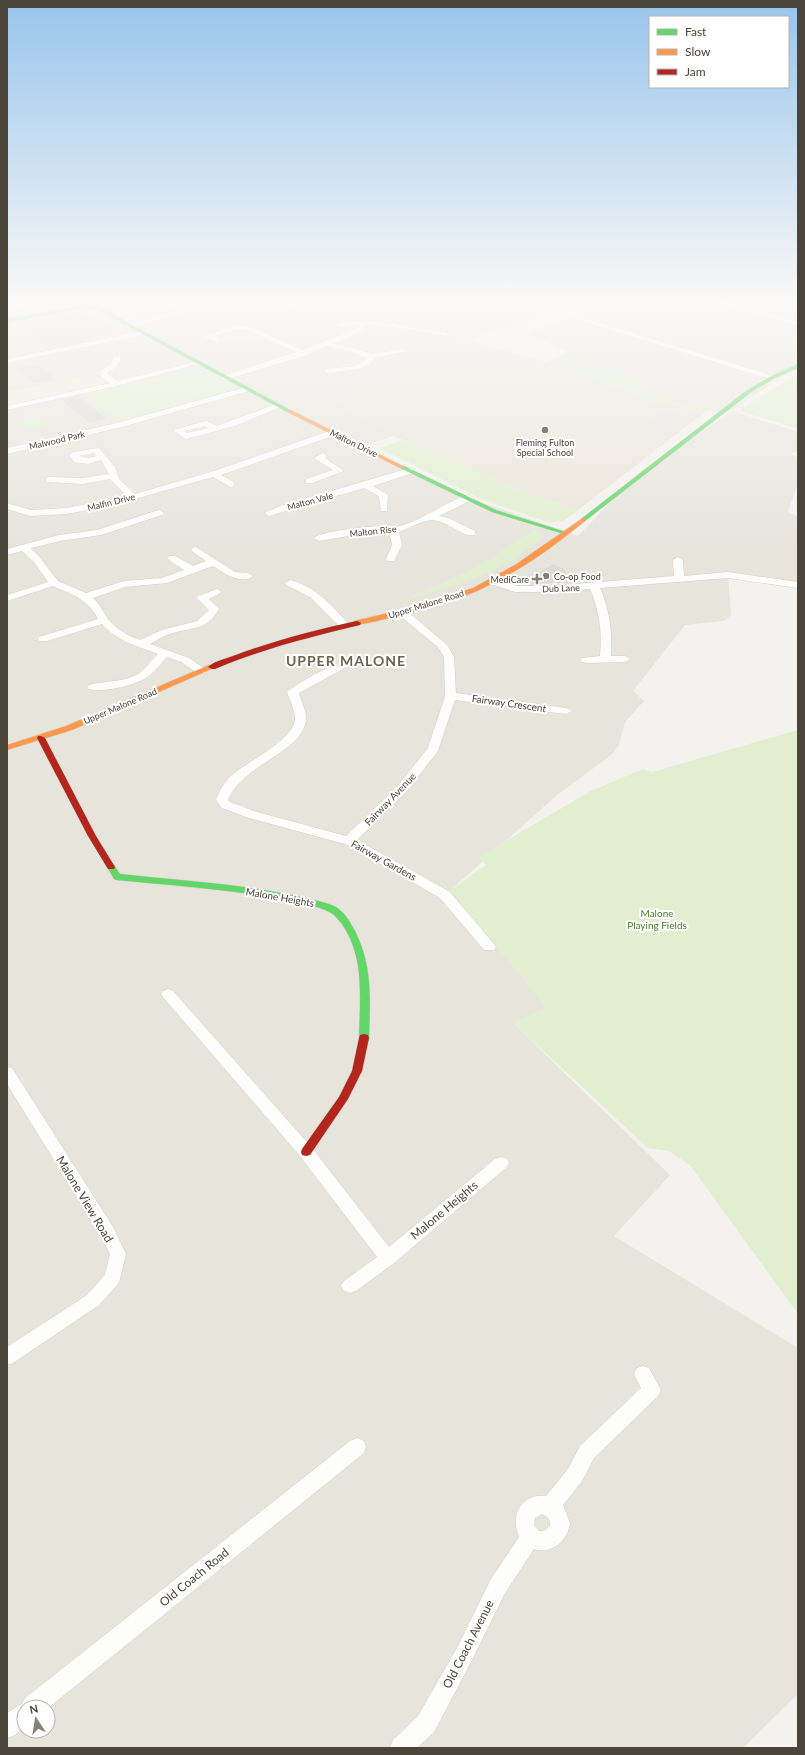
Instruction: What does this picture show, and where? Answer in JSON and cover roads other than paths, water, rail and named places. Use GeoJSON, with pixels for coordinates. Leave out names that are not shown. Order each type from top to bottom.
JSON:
{"type":"FeatureCollection","features":[{"type":"Feature","properties":{"kind":"street"},"geometry":{"type":"LineString","coordinates":[[7,408],[117,384]]}},
{"type":"Feature","properties":{"kind":"street","name":"Malton Drive"},"geometry":{"type":"LineString","coordinates":[[236,384],[332,433],[494,510],[566,533]]}},
{"type":"Feature","properties":{"kind":"street","name":"Upper Malone Road"},"geometry":{"type":"LineString","coordinates":[[7,748],[41,738],[96,717],[201,671],[270,643],[402,613],[439,602],[492,581],[538,555],[720,413],[763,384]]}},
{"type":"Feature","properties":{"kind":"street","name":"Malwood Park"},"geometry":{"type":"LineString","coordinates":[[7,451],[119,425],[246,389]]}},
{"type":"Feature","properties":{"kind":"street"},"geometry":{"type":"LineString","coordinates":[[215,428],[238,422],[255,414],[279,406]]}},
{"type":"Feature","properties":{"kind":"street","name":"Malfin Drive"},"geometry":{"type":"LineString","coordinates":[[7,506],[32,513],[59,513],[84,509],[213,474],[332,433]]}},
{"type":"Feature","properties":{"kind":"street","name":"Malton Vale"},"geometry":{"type":"LineString","coordinates":[[309,481],[340,471],[318,458],[324,456]]}},
{"type":"Feature","properties":{"kind":"street"},"geometry":{"type":"LineString","coordinates":[[103,458],[114,472],[115,480],[133,496]]}},
{"type":"Feature","properties":{"kind":"street","name":"Malton Vale"},"geometry":{"type":"LineString","coordinates":[[269,513],[310,499],[367,486],[410,471]]}},
{"type":"Feature","properties":{"kind":"street"},"geometry":{"type":"LineString","coordinates":[[213,474],[231,484]]}},
{"type":"Feature","properties":{"kind":"street"},"geometry":{"type":"LineString","coordinates":[[49,480],[83,481],[115,476]]}},
{"type":"Feature","properties":{"kind":"street","name":"Malton Vale"},"geometry":{"type":"LineString","coordinates":[[325,476],[350,490]]}},
{"type":"Feature","properties":{"kind":"street"},"geometry":{"type":"LineString","coordinates":[[367,486],[383,495],[384,508]]}},
{"type":"Feature","properties":{"kind":"street","name":"Malton Rise"},"geometry":{"type":"LineString","coordinates":[[318,538],[334,534],[384,529],[393,530],[430,517],[469,498]]}},
{"type":"Feature","properties":{"kind":"street"},"geometry":{"type":"LineString","coordinates":[[7,552],[59,538],[102,536],[154,515],[138,507]]}},
{"type":"Feature","properties":{"kind":"street"},"geometry":{"type":"LineString","coordinates":[[430,517],[445,520],[472,533]]}},
{"type":"Feature","properties":{"kind":"street"},"geometry":{"type":"LineString","coordinates":[[391,559],[396,552],[397,543],[393,530]]}},
{"type":"Feature","properties":{"kind":"street"},"geometry":{"type":"LineString","coordinates":[[24,547],[38,561],[54,583],[86,597],[98,608],[104,620],[113,630],[122,636],[185,660],[201,671]]}},
{"type":"Feature","properties":{"kind":"street"},"geometry":{"type":"LineString","coordinates":[[196,550],[233,575],[248,576]]}},
{"type":"Feature","properties":{"kind":"street"},"geometry":{"type":"LineString","coordinates":[[171,558],[192,570]]}},
{"type":"Feature","properties":{"kind":"street"},"geometry":{"type":"LineString","coordinates":[[678,560],[679,580]]}},
{"type":"Feature","properties":{"kind":"street"},"geometry":{"type":"LineString","coordinates":[[86,597],[124,584],[163,581],[214,562]]}},
{"type":"Feature","properties":{"kind":"street"},"geometry":{"type":"LineString","coordinates":[[505,573],[508,587]]}},
{"type":"Feature","properties":{"kind":"street","name":"Dub Lane"},"geometry":{"type":"LineString","coordinates":[[492,581],[508,587],[525,590],[594,587],[738,576],[798,585]]}},
{"type":"Feature","properties":{"kind":"street"},"geometry":{"type":"LineString","coordinates":[[8,596],[54,583]]}},
{"type":"Feature","properties":{"kind":"street"},"geometry":{"type":"LineString","coordinates":[[290,583],[300,585],[325,604],[345,626]]}},
{"type":"Feature","properties":{"kind":"street"},"geometry":{"type":"LineString","coordinates":[[594,587],[604,608],[607,621],[605,660]]}},
{"type":"Feature","properties":{"kind":"street"},"geometry":{"type":"LineString","coordinates":[[143,643],[169,631],[199,625],[211,616],[214,608],[202,598],[217,592]]}},
{"type":"Feature","properties":{"kind":"street","name":"Fairway Avenue"},"geometry":{"type":"LineString","coordinates":[[349,840],[401,790],[434,749],[451,696],[449,657],[442,645],[402,613]]}},
{"type":"Feature","properties":{"kind":"street"},"geometry":{"type":"LineString","coordinates":[[48,636],[104,620]]}},
{"type":"Feature","properties":{"kind":"street"},"geometry":{"type":"LineString","coordinates":[[93,687],[120,684],[137,679],[146,674],[154,663],[167,652]]}},
{"type":"Feature","properties":{"kind":"street"},"geometry":{"type":"LineString","coordinates":[[586,660],[625,659]]}},
{"type":"Feature","properties":{"kind":"street","name":"Fairway Gardens"},"geometry":{"type":"LineString","coordinates":[[338,669],[324,674],[297,688],[293,692],[300,714],[300,722],[296,730],[284,744],[239,774],[223,795],[222,800],[226,805],[253,815],[349,840],[445,895],[489,948]]}},
{"type":"Feature","properties":{"kind":"street","name":"Fairway Crescent"},"geometry":{"type":"LineString","coordinates":[[451,696],[566,711]]}},
{"type":"Feature","properties":{"kind":"street","name":"Malone Heights"},"geometry":{"type":"LineString","coordinates":[[41,738],[92,836],[117,877],[266,893],[312,901],[336,910],[350,930],[358,952],[365,981],[364,1039],[357,1071],[343,1099],[306,1152]]}},
{"type":"Feature","properties":{"kind":"street"},"geometry":{"type":"LineString","coordinates":[[168,994],[306,1152],[388,1258]]}},
{"type":"Feature","properties":{"kind":"street","name":"Malone View Road"},"geometry":{"type":"LineString","coordinates":[[7,1072],[107,1232],[118,1254],[113,1278],[93,1300],[7,1357]]}},
{"type":"Feature","properties":{"kind":"street","name":"Malone Heights"},"geometry":{"type":"LineString","coordinates":[[350,1286],[388,1258],[501,1163]]}},
{"type":"Feature","properties":{"kind":"street","name":"Old Coach Avenue"},"geometry":{"type":"LineString","coordinates":[[401,1748],[426,1724],[464,1655],[498,1586],[531,1536],[525,1529],[524,1523],[526,1513],[535,1506],[549,1508],[575,1475],[587,1452],[652,1390],[643,1374]]}},
{"type":"Feature","properties":{"kind":"street","name":"Old Coach Road"},"geometry":{"type":"LineString","coordinates":[[42,1699],[357,1447]]}},
{"type":"Feature","properties":{"kind":"street"},"geometry":{"type":"LineString","coordinates":[[7,1727],[16,1720]]}},
{"type":"Feature","properties":{"kind":"place","name":"Fleming Fulton Special School"},"geometry":{"type":"Point","coordinates":[545,430]}},
{"type":"Feature","properties":{"kind":"place","name":"Co-op Food"},"geometry":{"type":"Point","coordinates":[546,576]}},
{"type":"Feature","properties":{"kind":"place","name":"MediCare"},"geometry":{"type":"Point","coordinates":[537,579]}},
{"type":"Feature","properties":{"kind":"district","name":"UPPER MALONE"},"geometry":{"type":"Point","coordinates":[346,660]}},
{"type":"Feature","properties":{"kind":"park label","name":"Malone Playing Fields"},"geometry":{"type":"Point","coordinates":[657,918]}}]}
